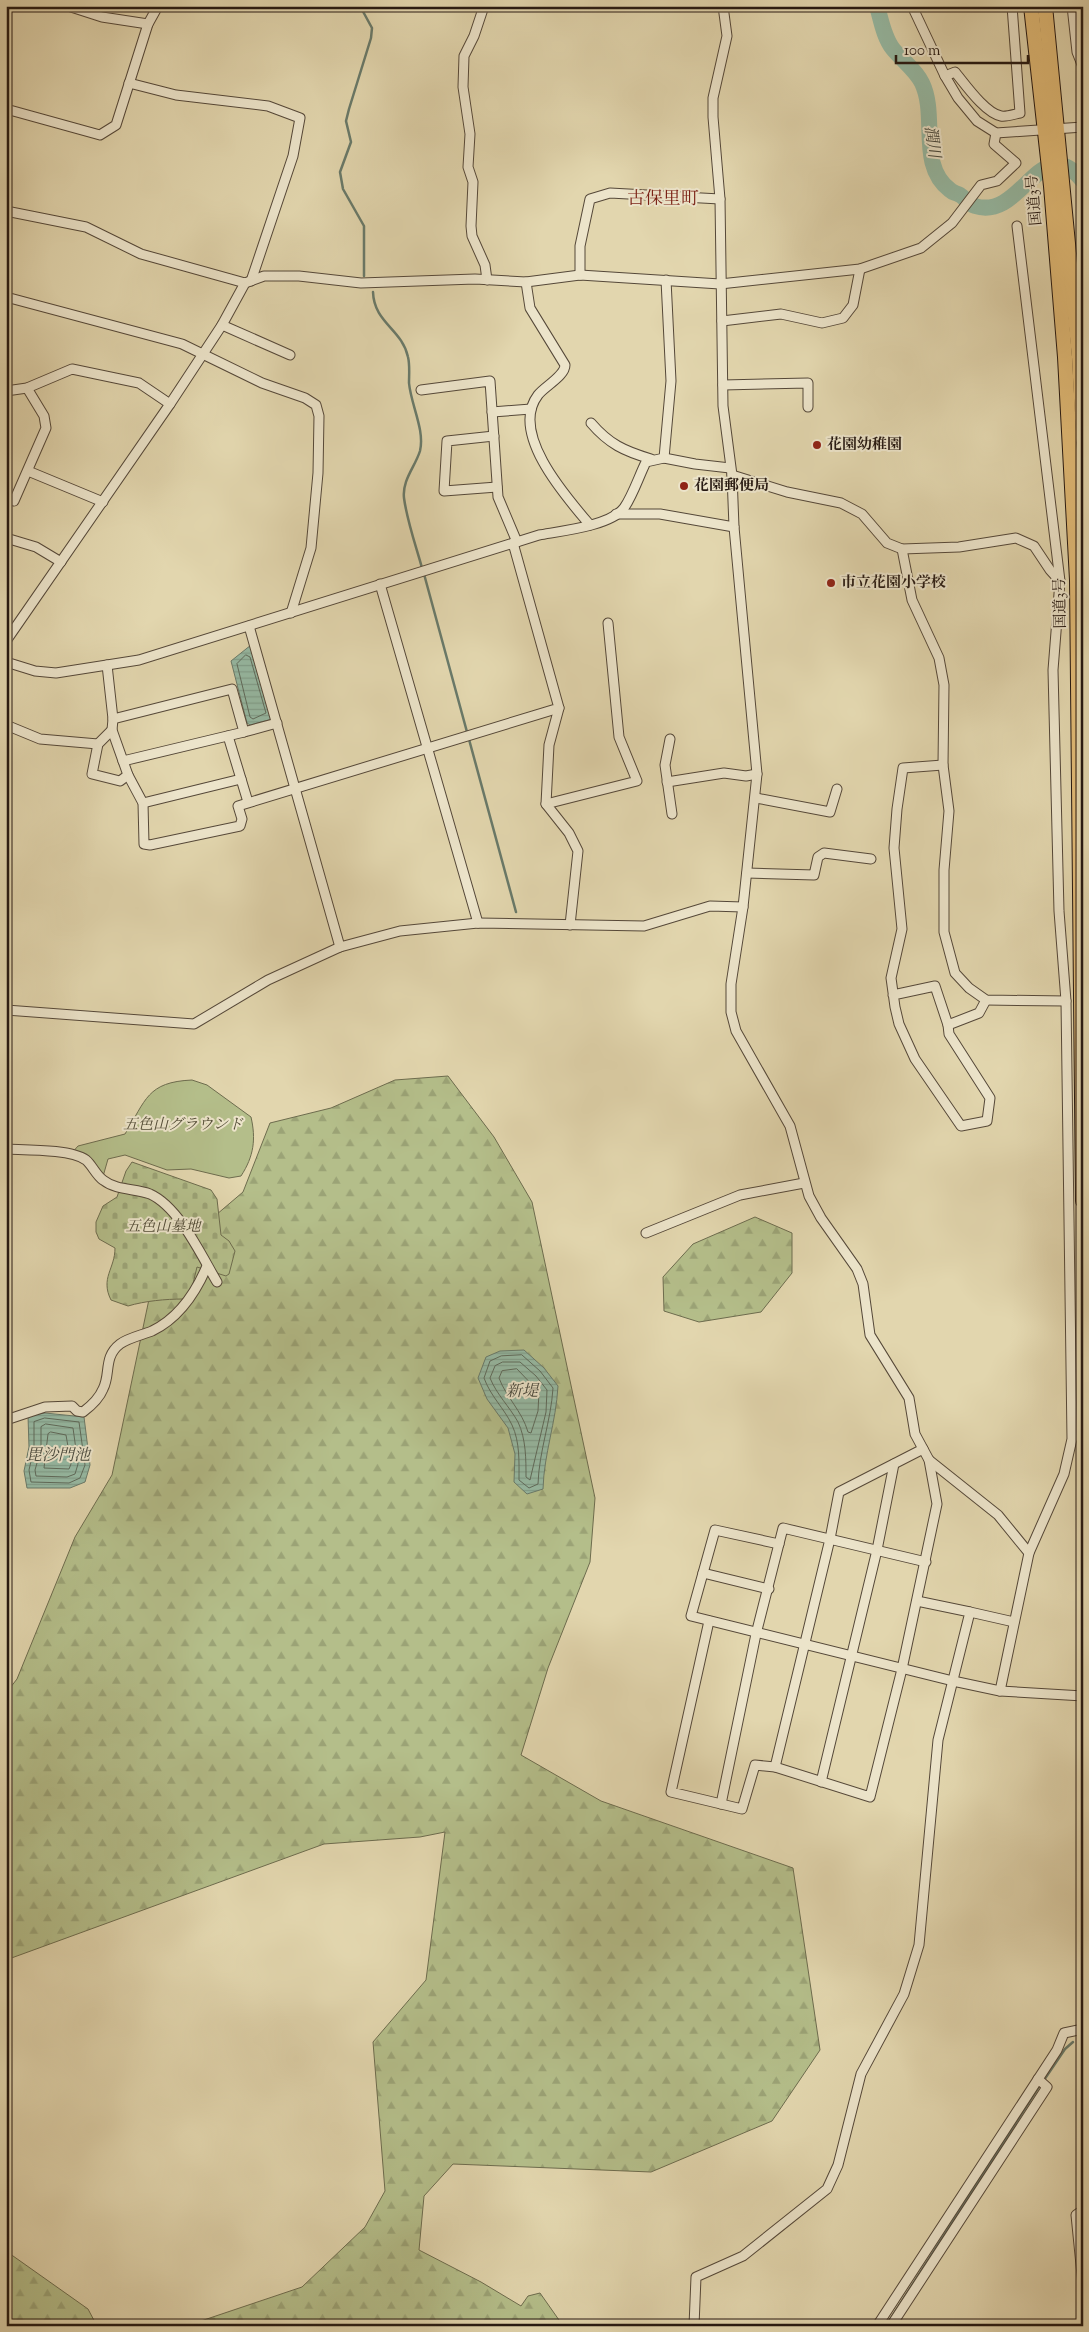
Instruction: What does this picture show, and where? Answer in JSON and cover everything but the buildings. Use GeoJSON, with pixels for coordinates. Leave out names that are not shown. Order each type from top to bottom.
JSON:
{"type":"FeatureCollection","features":[{"type":"Feature","properties":{"kind":"highway","name":"国道3号"},"geometry":{"type":"LineString","coordinates":[[1031,6],[1050,128]]}},
{"type":"Feature","properties":{"kind":"highway","name":"国道3号"},"geometry":{"type":"LineString","coordinates":[[1045,6],[1050,128],[1056,188],[1079,357],[1083,439]]}},
{"type":"Feature","properties":{"kind":"highway","name":"国道3号"},"geometry":{"type":"LineString","coordinates":[[1056,188],[1080,579],[1083,1201]]}},
{"type":"Feature","properties":{"kind":"street"},"geometry":{"type":"LineString","coordinates":[[6,109],[100,135],[116,125],[148,24],[158,6]]}},
{"type":"Feature","properties":{"kind":"street"},"geometry":{"type":"LineString","coordinates":[[484,6],[474,36],[464,56],[464,87],[470,134],[468,167],[473,182],[472,236],[485,265],[487,280]]}},
{"type":"Feature","properties":{"kind":"street"},"geometry":{"type":"LineString","coordinates":[[709,1622],[671,1792],[742,1809],[755,1765],[775,1767],[870,1797],[902,1669],[926,1562],[936,1504],[929,1460],[915,1434],[909,1398],[870,1335],[863,1284],[857,1270],[820,1218],[804,1183],[801,1161],[790,1126],[736,1031],[731,1012],[730,984],[743,907],[756,798],[757,774],[723,385],[720,199],[713,98],[727,36],[723,6]]}},
{"type":"Feature","properties":{"kind":"street"},"geometry":{"type":"LineString","coordinates":[[912,6],[945,76],[958,98],[977,121],[996,133],[1083,127]]}},
{"type":"Feature","properties":{"kind":"street"},"geometry":{"type":"LineString","coordinates":[[945,76],[955,72],[978,100],[1001,117],[1020,113],[1012,6]]}},
{"type":"Feature","properties":{"kind":"street"},"geometry":{"type":"LineString","coordinates":[[1072,6],[1077,52],[1083,67]]}},
{"type":"Feature","properties":{"kind":"street"},"geometry":{"type":"LineString","coordinates":[[71,7],[102,17],[148,24]]}},
{"type":"Feature","properties":{"kind":"street"},"geometry":{"type":"LineString","coordinates":[[6,641],[170,404],[248,282],[293,156],[300,118],[268,106],[176,94],[129,83]]}},
{"type":"Feature","properties":{"kind":"street"},"geometry":{"type":"LineString","coordinates":[[6,211],[86,227],[141,254],[248,282],[264,276],[299,276],[361,283],[487,280],[526,282],[580,275],[720,284],[860,269],[921,248],[952,223],[980,185],[997,180],[1016,164],[994,144],[996,133]]}},
{"type":"Feature","properties":{"kind":"street"},"geometry":{"type":"LineString","coordinates":[[580,275],[580,246],[590,199],[594,196],[610,193],[720,199]]}},
{"type":"Feature","properties":{"kind":"street"},"geometry":{"type":"LineString","coordinates":[[1000,1690],[1029,1553],[1064,1474],[1072,1439],[1066,1001],[1059,912],[1054,670],[1060,581],[1018,226]]}},
{"type":"Feature","properties":{"kind":"street"},"geometry":{"type":"LineString","coordinates":[[722,320],[781,314],[822,323],[843,318],[853,305],[860,269]]}},
{"type":"Feature","properties":{"kind":"street"},"geometry":{"type":"LineString","coordinates":[[664,458],[671,381],[666,280]]}},
{"type":"Feature","properties":{"kind":"street"},"geometry":{"type":"LineString","coordinates":[[526,282],[530,308],[565,365],[562,374],[545,387],[531,409],[530,423],[534,444],[551,475],[590,525]]}},
{"type":"Feature","properties":{"kind":"street"},"geometry":{"type":"LineString","coordinates":[[6,297],[182,344],[262,383],[305,398],[316,405],[319,416],[318,463],[311,548],[291,613]]}},
{"type":"Feature","properties":{"kind":"street"},"geometry":{"type":"LineString","coordinates":[[222,325],[290,355]]}},
{"type":"Feature","properties":{"kind":"street"},"geometry":{"type":"LineString","coordinates":[[6,391],[27,388],[72,369],[139,384],[170,404]]}},
{"type":"Feature","properties":{"kind":"street"},"geometry":{"type":"LineString","coordinates":[[421,390],[490,381],[498,497],[515,543],[559,708],[549,744],[546,804],[569,833],[578,851],[570,925]]}},
{"type":"Feature","properties":{"kind":"street"},"geometry":{"type":"LineString","coordinates":[[723,385],[808,383],[808,407]]}},
{"type":"Feature","properties":{"kind":"street"},"geometry":{"type":"LineString","coordinates":[[6,498],[14,501],[46,428],[44,416],[27,388]]}},
{"type":"Feature","properties":{"kind":"street"},"geometry":{"type":"LineString","coordinates":[[492,412],[531,409]]}},
{"type":"Feature","properties":{"kind":"street"},"geometry":{"type":"LineString","coordinates":[[591,423],[605,440],[630,453],[651,459],[664,458],[731,471],[787,492],[841,502],[862,514],[887,543],[902,549],[959,547],[1016,538],[1034,546],[1060,581]]}},
{"type":"Feature","properties":{"kind":"street"},"geometry":{"type":"LineString","coordinates":[[494,436],[447,441],[444,491],[497,487]]}},
{"type":"Feature","properties":{"kind":"street"},"geometry":{"type":"LineString","coordinates":[[6,662],[35,671],[56,673],[139,660],[515,543],[590,525],[616,514],[624,507],[646,462],[651,459]]}},
{"type":"Feature","properties":{"kind":"street"},"geometry":{"type":"LineString","coordinates":[[28,471],[103,502]]}},
{"type":"Feature","properties":{"kind":"street"},"geometry":{"type":"LineString","coordinates":[[616,514],[660,514],[734,528]]}},
{"type":"Feature","properties":{"kind":"street"},"geometry":{"type":"LineString","coordinates":[[6,538],[36,548],[61,562]]}},
{"type":"Feature","properties":{"kind":"street"},"geometry":{"type":"LineString","coordinates":[[902,549],[912,600],[939,658],[944,685],[944,765],[949,811],[944,870],[944,932],[954,973],[969,988],[986,1000],[1066,1001]]}},
{"type":"Feature","properties":{"kind":"street"},"geometry":{"type":"LineString","coordinates":[[1060,581],[1080,579]]}},
{"type":"Feature","properties":{"kind":"street"},"geometry":{"type":"LineString","coordinates":[[380,584],[478,922]]}},
{"type":"Feature","properties":{"kind":"street"},"geometry":{"type":"LineString","coordinates":[[546,804],[637,781],[619,737],[608,623]]}},
{"type":"Feature","properties":{"kind":"street"},"geometry":{"type":"LineString","coordinates":[[250,626],[340,946]]}},
{"type":"Feature","properties":{"kind":"street"},"geometry":{"type":"LineString","coordinates":[[107,665],[113,719],[112,730],[128,775],[143,803],[144,844],[150,845],[240,826],[242,820],[238,806],[248,802],[559,708]]}},
{"type":"Feature","properties":{"kind":"street"},"geometry":{"type":"LineString","coordinates":[[113,719],[232,689],[244,732]]}},
{"type":"Feature","properties":{"kind":"street"},"geometry":{"type":"LineString","coordinates":[[123,761],[277,723]]}},
{"type":"Feature","properties":{"kind":"street"},"geometry":{"type":"LineString","coordinates":[[6,725],[40,739],[98,744]]}},
{"type":"Feature","properties":{"kind":"street"},"geometry":{"type":"LineString","coordinates":[[112,730],[98,744],[92,774],[120,781],[128,775]]}},
{"type":"Feature","properties":{"kind":"street"},"geometry":{"type":"LineString","coordinates":[[228,736],[248,802]]}},
{"type":"Feature","properties":{"kind":"street"},"geometry":{"type":"LineString","coordinates":[[670,739],[665,766],[672,814]]}},
{"type":"Feature","properties":{"kind":"street"},"geometry":{"type":"LineString","coordinates":[[893,995],[935,986],[948,1025],[949,1034],[990,1098],[987,1121],[960,1126],[915,1059],[899,1024],[893,995],[891,978],[902,929],[894,848],[903,768],[944,765]]}},
{"type":"Feature","properties":{"kind":"street"},"geometry":{"type":"LineString","coordinates":[[668,782],[724,773],[746,776],[757,774]]}},
{"type":"Feature","properties":{"kind":"street"},"geometry":{"type":"LineString","coordinates":[[143,803],[241,779]]}},
{"type":"Feature","properties":{"kind":"street"},"geometry":{"type":"LineString","coordinates":[[756,798],[830,812],[837,789]]}},
{"type":"Feature","properties":{"kind":"street"},"geometry":{"type":"LineString","coordinates":[[747,873],[814,875],[818,857],[824,853],[871,859]]}},
{"type":"Feature","properties":{"kind":"street"},"geometry":{"type":"LineString","coordinates":[[6,1010],[194,1024],[268,980],[340,946],[400,931],[478,922],[644,926],[710,906],[743,907]]}},
{"type":"Feature","properties":{"kind":"street"},"geometry":{"type":"LineString","coordinates":[[1065,981],[1082,978]]}},
{"type":"Feature","properties":{"kind":"street"},"geometry":{"type":"LineString","coordinates":[[948,1025],[979,1013],[986,1000]]}},
{"type":"Feature","properties":{"kind":"street"},"geometry":{"type":"LineString","coordinates":[[6,1149],[56,1151],[85,1159],[102,1180],[117,1187],[148,1193],[161,1200],[172,1210],[217,1282]]}},
{"type":"Feature","properties":{"kind":"street"},"geometry":{"type":"LineString","coordinates":[[646,1233],[740,1195],[804,1183]]}},
{"type":"Feature","properties":{"kind":"street"},"geometry":{"type":"LineString","coordinates":[[6,1420],[45,1407],[72,1406],[77,1411],[84,1412],[94,1403],[104,1388],[110,1357],[120,1344],[162,1326],[188,1301],[208,1266]]}},
{"type":"Feature","properties":{"kind":"street"},"geometry":{"type":"LineString","coordinates":[[775,1767],[803,1644],[830,1539],[839,1492],[923,1449]]}},
{"type":"Feature","properties":{"kind":"street"},"geometry":{"type":"LineString","coordinates":[[929,1460],[998,1515],[1029,1553]]}},
{"type":"Feature","properties":{"kind":"street"},"geometry":{"type":"LineString","coordinates":[[821,1782],[876,1550],[894,1464]]}},
{"type":"Feature","properties":{"kind":"street"},"geometry":{"type":"LineString","coordinates":[[721,1804],[756,1634],[783,1528],[926,1562]]}},
{"type":"Feature","properties":{"kind":"street"},"geometry":{"type":"LineString","coordinates":[[779,1544],[714,1530],[691,1616],[756,1634],[952,1681],[1000,1690],[1083,1696]]}},
{"type":"Feature","properties":{"kind":"street"},"geometry":{"type":"LineString","coordinates":[[703,1573],[769,1589]]}},
{"type":"Feature","properties":{"kind":"street"},"geometry":{"type":"LineString","coordinates":[[917,1601],[1014,1622]]}},
{"type":"Feature","properties":{"kind":"street"},"geometry":{"type":"LineString","coordinates":[[694,2326],[696,2277],[743,2256],[827,2189],[838,2165],[861,2074],[904,1994],[919,1945],[938,1740],[970,1612]]}},
{"type":"Feature","properties":{"kind":"street"},"geometry":{"type":"LineString","coordinates":[[878,2326],[1057,2050],[1064,2033],[1083,2029]]}},
{"type":"Feature","properties":{"kind":"street"},"geometry":{"type":"LineString","coordinates":[[891,2326],[1047,2087],[1038,2079]]}},
{"type":"Feature","properties":{"kind":"street"},"geometry":{"type":"LineString","coordinates":[[1083,2210],[1076,2216],[1083,2285]]}},
{"type":"Feature","properties":{"kind":"green space"},"geometry":{"type":"Polygon","coordinates":[[[448,1076],[494,1137],[532,1202],[595,1498],[590,1562],[548,1668],[521,1755],[601,1801],[793,1868],[820,2050],[772,2121],[651,2172],[453,2164],[424,2196],[419,2250],[481,2282],[521,2306],[528,2296],[540,2293],[559,2320],[555,2326],[186,2326],[302,2287],[365,2227],[385,2191],[373,2042],[426,1980],[445,1832],[420,1837],[324,1844],[6,1960],[6,1693],[17,1679],[75,1537],[112,1475],[156,1266],[243,1192],[270,1123],[331,1108],[395,1080],[448,1076]]]}},
{"type":"Feature","properties":{"kind":"green space","name":"五色山グラウンド"},"geometry":{"type":"Polygon","coordinates":[[[192,1080],[207,1085],[251,1117],[253,1147],[249,1161],[241,1176],[229,1178],[191,1169],[167,1170],[125,1155],[108,1159],[102,1180],[85,1159],[70,1155],[78,1146],[125,1134],[144,1102],[157,1089],[165,1084],[192,1080]]]}},
{"type":"Feature","properties":{"kind":"green space","name":"五色山墓地"},"geometry":{"type":"Polygon","coordinates":[[[132,1162],[211,1190],[217,1199],[221,1235],[229,1241],[235,1251],[229,1274],[226,1276],[197,1267],[191,1292],[184,1299],[170,1299],[128,1306],[111,1300],[107,1279],[113,1262],[115,1248],[99,1239],[96,1232],[96,1222],[103,1206],[117,1197],[126,1171],[132,1162]]]}},
{"type":"Feature","properties":{"kind":"green space"},"geometry":{"type":"Polygon","coordinates":[[[755,1217],[792,1233],[792,1273],[761,1312],[699,1322],[664,1311],[663,1277],[693,1244],[755,1217]]]}},
{"type":"Feature","properties":{"kind":"green space"},"geometry":{"type":"Polygon","coordinates":[[[6,2251],[88,2309],[97,2326],[6,2326],[6,2251]]]}},
{"type":"Feature","properties":{"kind":"water"},"geometry":{"type":"Polygon","coordinates":[[[251,645],[272,719],[250,725],[247,723],[231,661],[251,645]]]}},
{"type":"Feature","properties":{"kind":"water","name":"新堤"},"geometry":{"type":"Polygon","coordinates":[[[524,1350],[544,1368],[558,1386],[555,1413],[545,1463],[543,1489],[527,1494],[514,1482],[515,1454],[508,1428],[487,1399],[478,1378],[486,1357],[500,1351],[524,1350]]]}},
{"type":"Feature","properties":{"kind":"water","name":"毘沙門池"},"geometry":{"type":"Polygon","coordinates":[[[45,1413],[84,1417],[90,1465],[85,1482],[70,1488],[27,1488],[24,1471],[29,1447],[28,1416],[45,1413]]]}},
{"type":"Feature","properties":{"kind":"waterway"},"geometry":{"type":"LineString","coordinates":[[360,6],[372,28],[371,38],[346,121],[351,142],[340,172],[343,189],[364,226],[364,276]]}},
{"type":"Feature","properties":{"kind":"waterway","name":"潤川"},"geometry":{"type":"LineString","coordinates":[[877,6],[887,40],[922,83],[926,96],[931,154],[934,167],[940,180],[951,191],[975,206],[992,207],[1006,201],[1043,170],[1055,165],[1068,167],[1083,181]]}},
{"type":"Feature","properties":{"kind":"waterway"},"geometry":{"type":"LineString","coordinates":[[373,292],[378,311],[400,339],[409,360],[410,391],[421,435],[421,443],[418,457],[405,485],[404,498],[409,524],[422,568]]}},
{"type":"Feature","properties":{"kind":"waterway"},"geometry":{"type":"LineString","coordinates":[[424,574],[516,912]]}},
{"type":"Feature","properties":{"kind":"waterway"},"geometry":{"type":"LineString","coordinates":[[1044,2080],[1065,2049],[1073,2042]]}},
{"type":"Feature","properties":{"kind":"waterway"},"geometry":{"type":"LineString","coordinates":[[886,2326],[1040,2085]]}},
{"type":"Feature","properties":{"kind":"place","name":"花園幼稚園"},"geometry":{"type":"Point","coordinates":[817,445]}},
{"type":"Feature","properties":{"kind":"place","name":"花園郵便局"},"geometry":{"type":"Point","coordinates":[684,486]}},
{"type":"Feature","properties":{"kind":"place","name":"市立花園小学校"},"geometry":{"type":"Point","coordinates":[831,583]}},
{"type":"Feature","properties":{"kind":"district","name":"古保里町"},"geometry":{"type":"Point","coordinates":[663,200]}}]}
